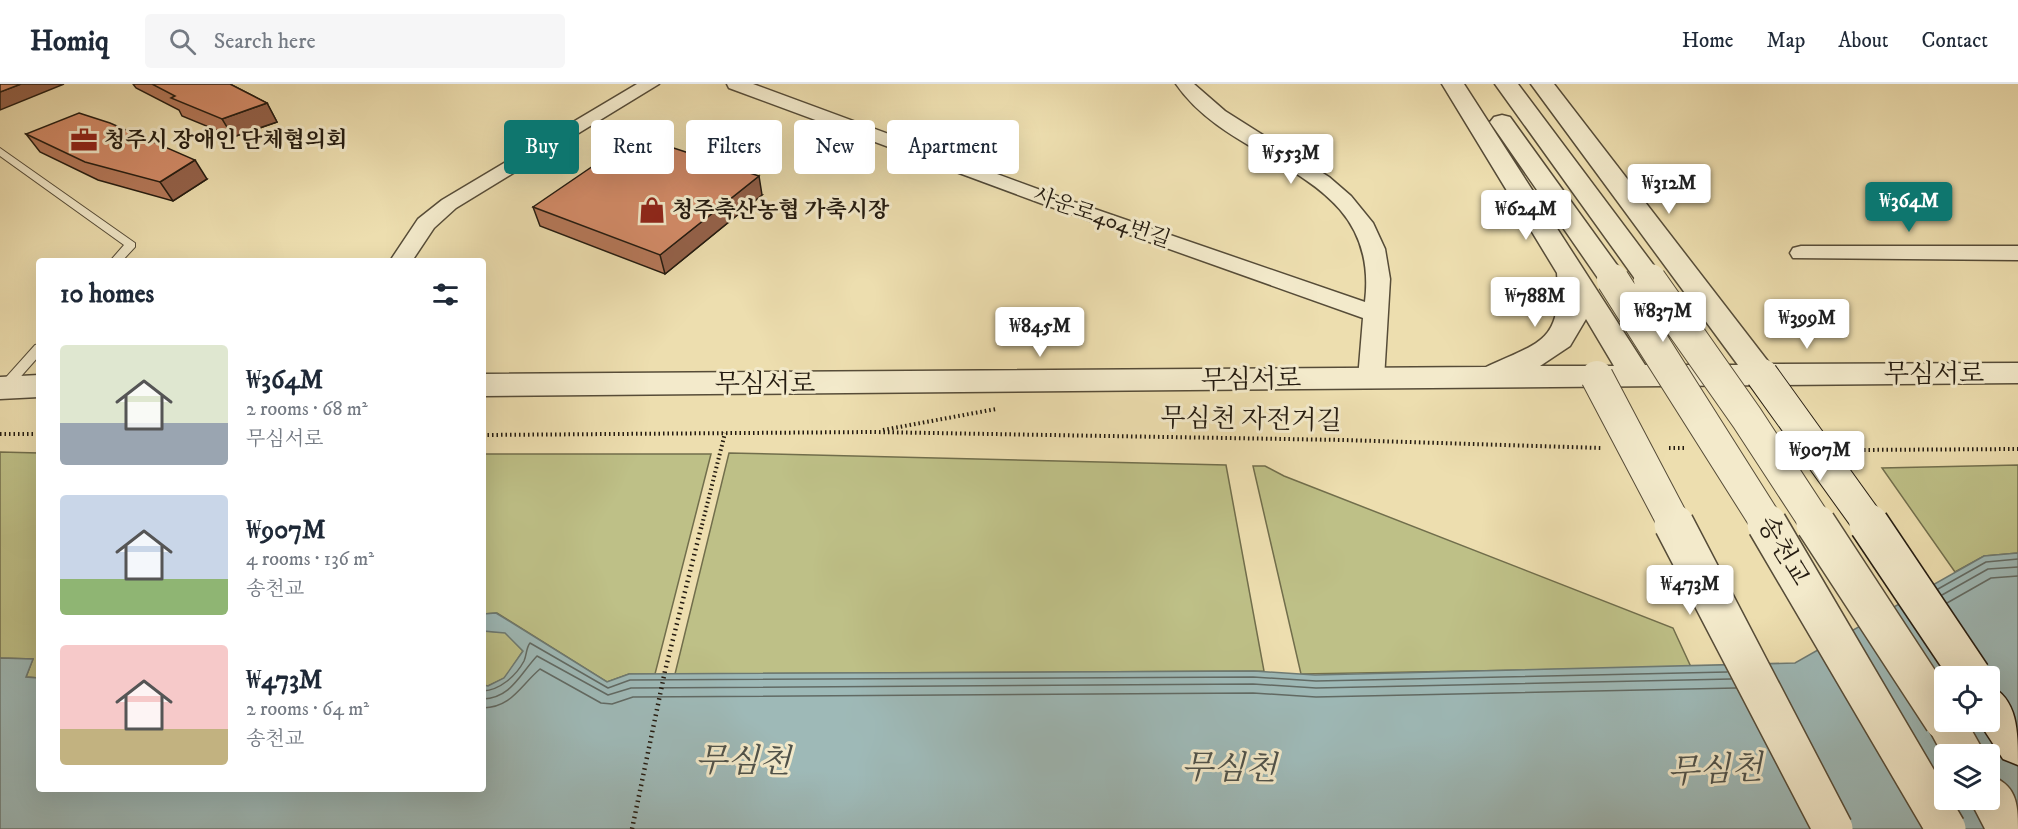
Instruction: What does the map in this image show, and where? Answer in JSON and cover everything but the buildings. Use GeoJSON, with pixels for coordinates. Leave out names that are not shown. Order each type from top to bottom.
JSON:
{"type":"FeatureCollection","features":[{"type":"Feature","properties":{"kind":"street"},"geometry":{"type":"LineString","coordinates":[[403,258],[426,224],[448,204],[650,84]]}},
{"type":"Feature","properties":{"kind":"street","name":"사운로404번길"},"geometry":{"type":"LineString","coordinates":[[736,84],[1047,199],[1375,314]]}},
{"type":"Feature","properties":{"kind":"street"},"geometry":{"type":"LineString","coordinates":[[1185,84],[1209,110],[1328,186],[1355,210],[1369,231],[1376,258],[1379,296],[1375,314],[1371,379]]}},
{"type":"Feature","properties":{"kind":"street"},"geometry":{"type":"LineString","coordinates":[[1453,84],[1570,268],[1577,298],[1573,319],[1563,336],[1544,351],[1491,377]]}},
{"type":"Feature","properties":{"kind":"street"},"geometry":{"type":"LineString","coordinates":[[1475,84],[1601,290],[1636,376]]}},
{"type":"Feature","properties":{"kind":"street","name":"송천교"},"geometry":{"type":"LineString","coordinates":[[1506,84],[1648,277],[1747,417],[1934,704]]}},
{"type":"Feature","properties":{"kind":"street"},"geometry":{"type":"LineString","coordinates":[[1542,84],[1846,490],[1964,666]]}},
{"type":"Feature","properties":{"kind":"street"},"geometry":{"type":"LineString","coordinates":[[1801,253],[2018,253]]}},
{"type":"Feature","properties":{"kind":"street"},"geometry":{"type":"LineString","coordinates":[[1570,268],[1601,290],[1629,318],[1668,319],[1686,310],[1693,285]]}},
{"type":"Feature","properties":{"kind":"street","name":"송천교"},"geometry":{"type":"LineString","coordinates":[[1601,290],[1707,425],[1888,725],[1946,829]]}},
{"type":"Feature","properties":{"kind":"street","name":"무심서로"},"geometry":{"type":"LineString","coordinates":[[486,385],[2018,373]]}},
{"type":"Feature","properties":{"kind":"street"},"geometry":{"type":"LineString","coordinates":[[1597,377],[1833,829]]}},
{"type":"Feature","properties":{"kind":"street"},"geometry":{"type":"LineString","coordinates":[[2,388],[36,386]]}},
{"type":"Feature","properties":{"kind":"street"},"geometry":{"type":"LineString","coordinates":[[2000,719],[2018,746]]}},
{"type":"Feature","properties":{"kind":"street"},"geometry":{"type":"LineString","coordinates":[[1998,810],[2009,829]]}},
{"type":"Feature","properties":{"kind":"lane"},"geometry":{"type":"LineString","coordinates":[[0,151],[131,244],[119,258]]}},
{"type":"Feature","properties":{"kind":"lane"},"geometry":{"type":"LineString","coordinates":[[2,388],[36,351]]}},
{"type":"Feature","properties":{"kind":"path"},"geometry":{"type":"LineString","coordinates":[[632,829],[665,671],[725,433]]}},
{"type":"Feature","properties":{"kind":"path","name":"무심천 자전거길"},"geometry":{"type":"LineString","coordinates":[[486,435],[980,433],[1613,448]]}},
{"type":"Feature","properties":{"kind":"path"},"geometry":{"type":"LineString","coordinates":[[0,434],[36,434]]}},
{"type":"Feature","properties":{"kind":"path"},"geometry":{"type":"LineString","coordinates":[[1659,448],[1694,448]]}},
{"type":"Feature","properties":{"kind":"path"},"geometry":{"type":"LineString","coordinates":[[1845,450],[2018,448]]}},
{"type":"Feature","properties":{"kind":"green space"},"geometry":{"type":"Polygon","coordinates":[[[0,452],[36,453],[36,678],[26,677],[33,659],[0,658],[0,452]]]}},
{"type":"Feature","properties":{"kind":"green space"},"geometry":{"type":"Polygon","coordinates":[[[729,453],[1226,465],[1264,671],[675,674],[729,453]]]}},
{"type":"Feature","properties":{"kind":"green space"},"geometry":{"type":"Polygon","coordinates":[[[486,454],[711,454],[655,674],[629,674],[607,682],[497,613],[486,614],[486,454]]]}},
{"type":"Feature","properties":{"kind":"green space"},"geometry":{"type":"Polygon","coordinates":[[[2018,465],[2018,553],[1984,556],[1955,572],[1882,468],[2018,465]]]}},
{"type":"Feature","properties":{"kind":"green space"},"geometry":{"type":"Polygon","coordinates":[[[1253,466],[1265,466],[1284,476],[1673,628],[1691,667],[1301,674],[1253,466]]]}},
{"type":"Feature","properties":{"kind":"green space"},"geometry":{"type":"Polygon","coordinates":[[[486,631],[505,632],[523,651],[505,678],[486,686],[486,631]]]}},
{"type":"Feature","properties":{"kind":"water","name":"무심천"},"geometry":{"type":"Polygon","coordinates":[[[2018,553],[2018,829],[0,829],[0,658],[33,659],[26,677],[36,678],[36,792],[486,792],[486,686],[504,678],[523,651],[505,633],[486,631],[486,614],[496,613],[607,682],[629,674],[1254,671],[1315,675],[1795,663],[1984,556],[2018,553]]]}},
{"type":"Feature","properties":{"kind":"place","name":"청주시 장애인 단체협의회"},"geometry":{"type":"Point","coordinates":[84,140]}},
{"type":"Feature","properties":{"kind":"place","name":"청주축산농협 가축시장"},"geometry":{"type":"Point","coordinates":[652,210]}}]}
